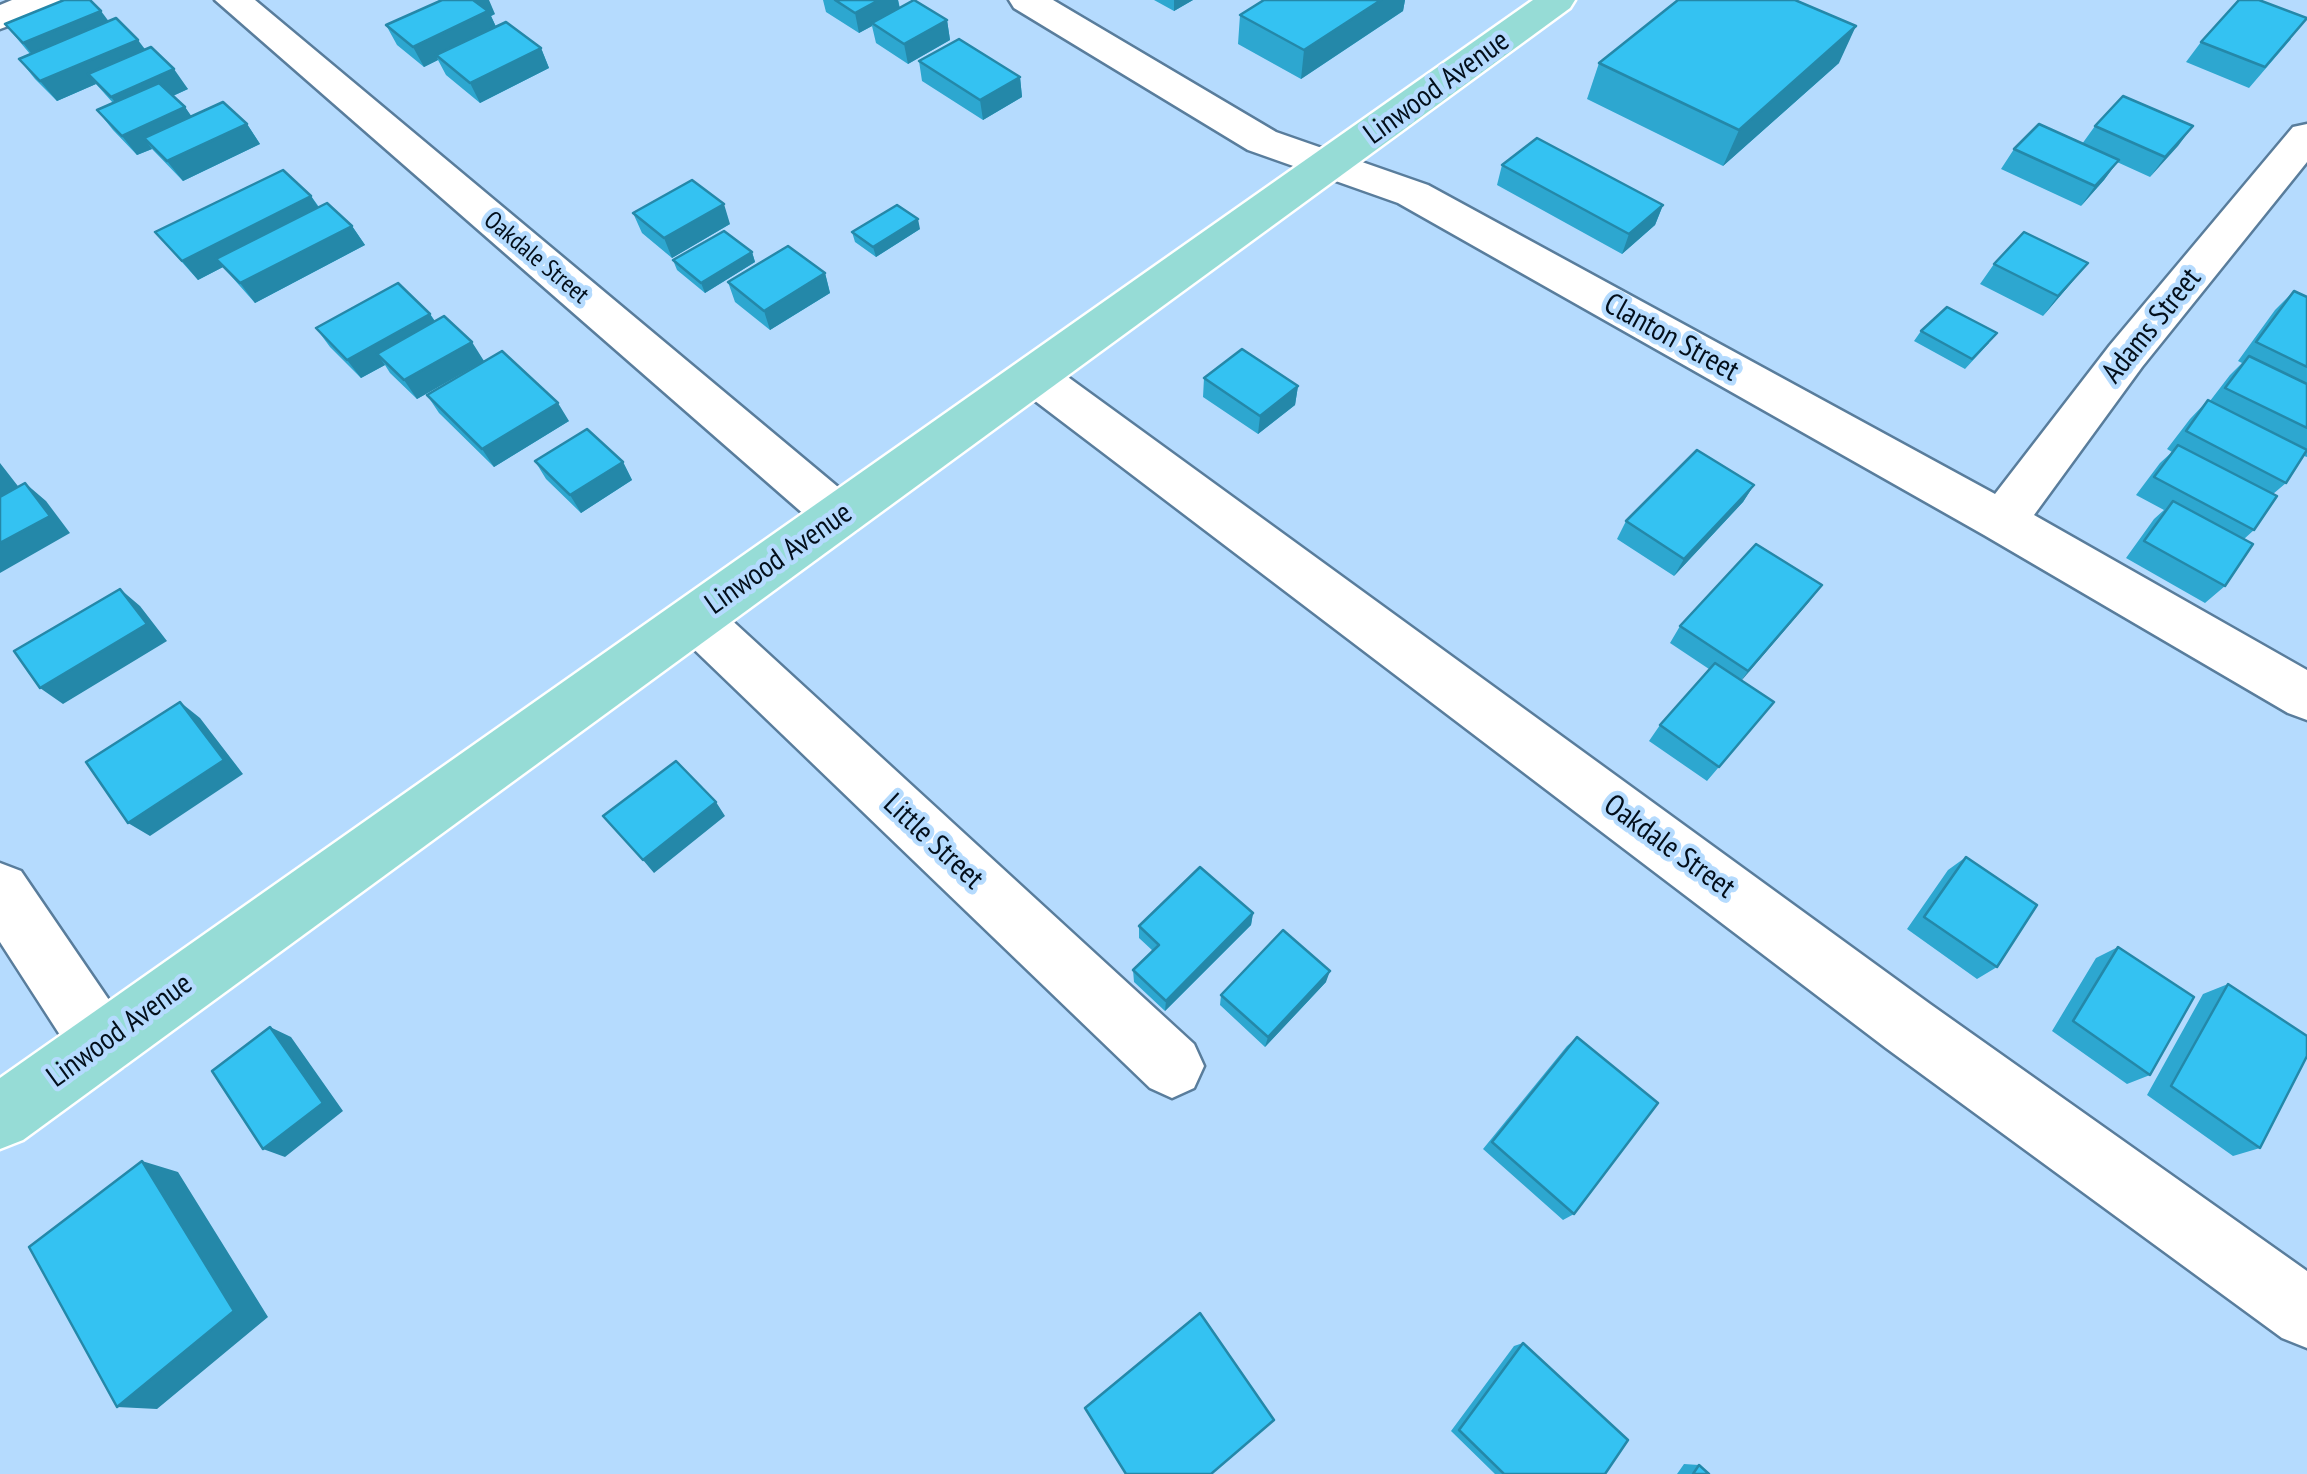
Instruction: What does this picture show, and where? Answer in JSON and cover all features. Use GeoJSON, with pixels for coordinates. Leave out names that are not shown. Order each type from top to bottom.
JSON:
{"type":"FeatureCollection","features":[{"type":"Feature","properties":{"kind":"main road","name":"Linwood Avenue"},"geometry":{"type":"LineString","coordinates":[[0,1117],[1335,163],[1557,0]]}},
{"type":"Feature","properties":{"kind":"street"},"geometry":{"type":"LineString","coordinates":[[0,18],[44,0]]}},
{"type":"Feature","properties":{"kind":"street","name":"Oakdale Street"},"geometry":{"type":"LineString","coordinates":[[232,0],[839,516]]}},
{"type":"Feature","properties":{"kind":"street","name":"Clanton Street"},"geometry":{"type":"LineString","coordinates":[[1027,0],[1262,141],[1335,163],[1413,194],[2002,521],[2307,697]]}},
{"type":"Feature","properties":{"kind":"street","name":"Adams Street"},"geometry":{"type":"LineString","coordinates":[[2002,521],[2126,356],[2307,136]]}},
{"type":"Feature","properties":{"kind":"street","name":"Oakdale Street"},"geometry":{"type":"LineString","coordinates":[[1034,376],[1894,1014],[2307,1313]]}},
{"type":"Feature","properties":{"kind":"street","name":"Little Street"},"geometry":{"type":"LineString","coordinates":[[695,618],[1172,1066]]}},
{"type":"Feature","properties":{"kind":"street"},"geometry":{"type":"LineString","coordinates":[[0,890],[102,1044]]}},
{"type":"Feature","properties":{"kind":"building"},"geometry":{"type":"Polygon","coordinates":[[[64,0],[90,0],[101,11],[23,43],[5,24],[64,0]]]}},
{"type":"Feature","properties":{"kind":"building"},"geometry":{"type":"Polygon","coordinates":[[[442,0],[473,0],[488,11],[413,47],[386,25],[442,0]]]}},
{"type":"Feature","properties":{"kind":"building"},"geometry":{"type":"Polygon","coordinates":[[[835,0],[879,0],[855,13],[835,0]]]}},
{"type":"Feature","properties":{"kind":"building"},"geometry":{"type":"Polygon","coordinates":[[[914,0],[947,20],[904,44],[872,23],[914,0]]]}},
{"type":"Feature","properties":{"kind":"building"},"geometry":{"type":"Polygon","coordinates":[[[1264,0],[1381,0],[1304,50],[1240,15],[1264,0]]]}},
{"type":"Feature","properties":{"kind":"building"},"geometry":{"type":"Polygon","coordinates":[[[1678,0],[1795,0],[1856,26],[1739,130],[1599,63],[1678,0]]]}},
{"type":"Feature","properties":{"kind":"building"},"geometry":{"type":"Polygon","coordinates":[[[2239,0],[2259,0],[2307,18],[2265,67],[2201,42],[2239,0]]]}},
{"type":"Feature","properties":{"kind":"building"},"geometry":{"type":"Polygon","coordinates":[[[116,18],[138,40],[40,81],[19,59],[116,18]]]}},
{"type":"Feature","properties":{"kind":"building"},"geometry":{"type":"Polygon","coordinates":[[[506,22],[541,48],[470,83],[436,55],[506,22]]]}},
{"type":"Feature","properties":{"kind":"building"},"geometry":{"type":"Polygon","coordinates":[[[959,39],[1020,77],[980,100],[919,61],[959,39]]]}},
{"type":"Feature","properties":{"kind":"building"},"geometry":{"type":"Polygon","coordinates":[[[151,47],[174,69],[111,97],[88,74],[151,47]]]}},
{"type":"Feature","properties":{"kind":"building"},"geometry":{"type":"Polygon","coordinates":[[[159,83],[185,107],[122,136],[97,110],[159,83]]]}},
{"type":"Feature","properties":{"kind":"building"},"geometry":{"type":"Polygon","coordinates":[[[2123,96],[2193,126],[2165,157],[2095,126],[2123,96]]]}},
{"type":"Feature","properties":{"kind":"building"},"geometry":{"type":"Polygon","coordinates":[[[223,102],[247,124],[167,161],[144,138],[223,102]]]}},
{"type":"Feature","properties":{"kind":"building"},"geometry":{"type":"Polygon","coordinates":[[[2039,124],[2119,160],[2095,186],[2014,149],[2039,124]]]}},
{"type":"Feature","properties":{"kind":"building"},"geometry":{"type":"Polygon","coordinates":[[[1537,138],[1663,205],[1629,234],[1502,165],[1537,138]]]}},
{"type":"Feature","properties":{"kind":"building"},"geometry":{"type":"Polygon","coordinates":[[[283,170],[311,196],[182,261],[155,232],[283,170]]]}},
{"type":"Feature","properties":{"kind":"building"},"geometry":{"type":"Polygon","coordinates":[[[692,180],[724,204],[664,238],[633,213],[692,180]]]}},
{"type":"Feature","properties":{"kind":"building"},"geometry":{"type":"Polygon","coordinates":[[[327,203],[352,226],[240,283],[216,259],[327,203]]]}},
{"type":"Feature","properties":{"kind":"building"},"geometry":{"type":"Polygon","coordinates":[[[897,205],[918,219],[873,247],[852,232],[897,205]]]}},
{"type":"Feature","properties":{"kind":"building"},"geometry":{"type":"Polygon","coordinates":[[[724,231],[752,252],[701,283],[673,260],[724,231]]]}},
{"type":"Feature","properties":{"kind":"building"},"geometry":{"type":"Polygon","coordinates":[[[2024,232],[2088,263],[2058,296],[1994,264],[2024,232]]]}},
{"type":"Feature","properties":{"kind":"building"},"geometry":{"type":"Polygon","coordinates":[[[788,246],[825,273],[764,311],[728,282],[788,246]]]}},
{"type":"Feature","properties":{"kind":"building"},"geometry":{"type":"Polygon","coordinates":[[[398,283],[430,314],[347,360],[316,328],[398,283]]]}},
{"type":"Feature","properties":{"kind":"building"},"geometry":{"type":"Polygon","coordinates":[[[2294,291],[2307,297],[2307,367],[2256,342],[2294,291]]]}},
{"type":"Feature","properties":{"kind":"building"},"geometry":{"type":"Polygon","coordinates":[[[1947,307],[1997,333],[1972,359],[1921,331],[1947,307]]]}},
{"type":"Feature","properties":{"kind":"building"},"geometry":{"type":"Polygon","coordinates":[[[444,316],[472,342],[404,380],[377,354],[444,316]]]}},
{"type":"Feature","properties":{"kind":"building"},"geometry":{"type":"Polygon","coordinates":[[[1242,349],[1298,386],[1260,416],[1204,378],[1242,349]]]}},
{"type":"Feature","properties":{"kind":"building"},"geometry":{"type":"Polygon","coordinates":[[[502,351],[558,403],[482,449],[427,395],[502,351]]]}},
{"type":"Feature","properties":{"kind":"building"},"geometry":{"type":"Polygon","coordinates":[[[2249,356],[2307,384],[2307,428],[2225,388],[2249,356]]]}},
{"type":"Feature","properties":{"kind":"building"},"geometry":{"type":"Polygon","coordinates":[[[2208,400],[2307,450],[2286,483],[2186,431],[2208,400]]]}},
{"type":"Feature","properties":{"kind":"building"},"geometry":{"type":"Polygon","coordinates":[[[587,429],[623,462],[570,495],[535,461],[587,429]]]}},
{"type":"Feature","properties":{"kind":"building"},"geometry":{"type":"Polygon","coordinates":[[[2178,445],[2277,496],[2254,530],[2154,477],[2178,445]]]}},
{"type":"Feature","properties":{"kind":"building"},"geometry":{"type":"Polygon","coordinates":[[[1697,450],[1754,485],[1684,559],[1626,521],[1697,450]]]}},
{"type":"Feature","properties":{"kind":"building"},"geometry":{"type":"Polygon","coordinates":[[[25,483],[50,516],[0,543],[0,497],[25,483]]]}},
{"type":"Feature","properties":{"kind":"building"},"geometry":{"type":"Polygon","coordinates":[[[2173,501],[2253,544],[2225,586],[2144,541],[2173,501]]]}},
{"type":"Feature","properties":{"kind":"building"},"geometry":{"type":"Polygon","coordinates":[[[1756,544],[1822,585],[1748,671],[1680,626],[1756,544]]]}},
{"type":"Feature","properties":{"kind":"building"},"geometry":{"type":"Polygon","coordinates":[[[120,589],[147,624],[40,688],[14,651],[120,589]]]}},
{"type":"Feature","properties":{"kind":"building"},"geometry":{"type":"Polygon","coordinates":[[[1715,663],[1774,702],[1719,767],[1660,725],[1715,663]]]}},
{"type":"Feature","properties":{"kind":"building"},"geometry":{"type":"Polygon","coordinates":[[[180,702],[224,760],[128,823],[86,762],[180,702]]]}},
{"type":"Feature","properties":{"kind":"building"},"geometry":{"type":"Polygon","coordinates":[[[676,761],[716,802],[643,860],[603,816],[676,761]]]}},
{"type":"Feature","properties":{"kind":"building"},"geometry":{"type":"Polygon","coordinates":[[[1966,857],[2037,905],[1997,967],[1924,917],[1966,857]]]}},
{"type":"Feature","properties":{"kind":"building"},"geometry":{"type":"Polygon","coordinates":[[[1200,867],[1253,913],[1166,1001],[1133,970],[1159,945],[1139,926],[1200,867]]]}},
{"type":"Feature","properties":{"kind":"building"},"geometry":{"type":"Polygon","coordinates":[[[1283,930],[1330,971],[1268,1037],[1221,995],[1283,930]]]}},
{"type":"Feature","properties":{"kind":"building"},"geometry":{"type":"Polygon","coordinates":[[[2118,947],[2194,997],[2150,1075],[2073,1021],[2118,947]]]}},
{"type":"Feature","properties":{"kind":"building"},"geometry":{"type":"Polygon","coordinates":[[[2228,984],[2307,1036],[2307,1056],[2260,1148],[2171,1086],[2228,984]]]}},
{"type":"Feature","properties":{"kind":"building"},"geometry":{"type":"Polygon","coordinates":[[[270,1027],[323,1103],[263,1149],[212,1071],[270,1027]]]}},
{"type":"Feature","properties":{"kind":"building"},"geometry":{"type":"Polygon","coordinates":[[[1577,1037],[1658,1103],[1574,1214],[1492,1142],[1577,1037]]]}},
{"type":"Feature","properties":{"kind":"building"},"geometry":{"type":"Polygon","coordinates":[[[142,1161],[234,1311],[117,1407],[29,1247],[142,1161]]]}},
{"type":"Feature","properties":{"kind":"building"},"geometry":{"type":"Polygon","coordinates":[[[1200,1313],[1274,1420],[1211,1474],[1126,1474],[1085,1408],[1200,1313]]]}},
{"type":"Feature","properties":{"kind":"building"},"geometry":{"type":"Polygon","coordinates":[[[1523,1343],[1628,1440],[1605,1474],[1504,1474],[1459,1430],[1523,1343]]]}},
{"type":"Feature","properties":{"kind":"building"},"geometry":{"type":"Polygon","coordinates":[[[1699,1465],[1709,1474],[1693,1474],[1699,1465]]]}}]}
